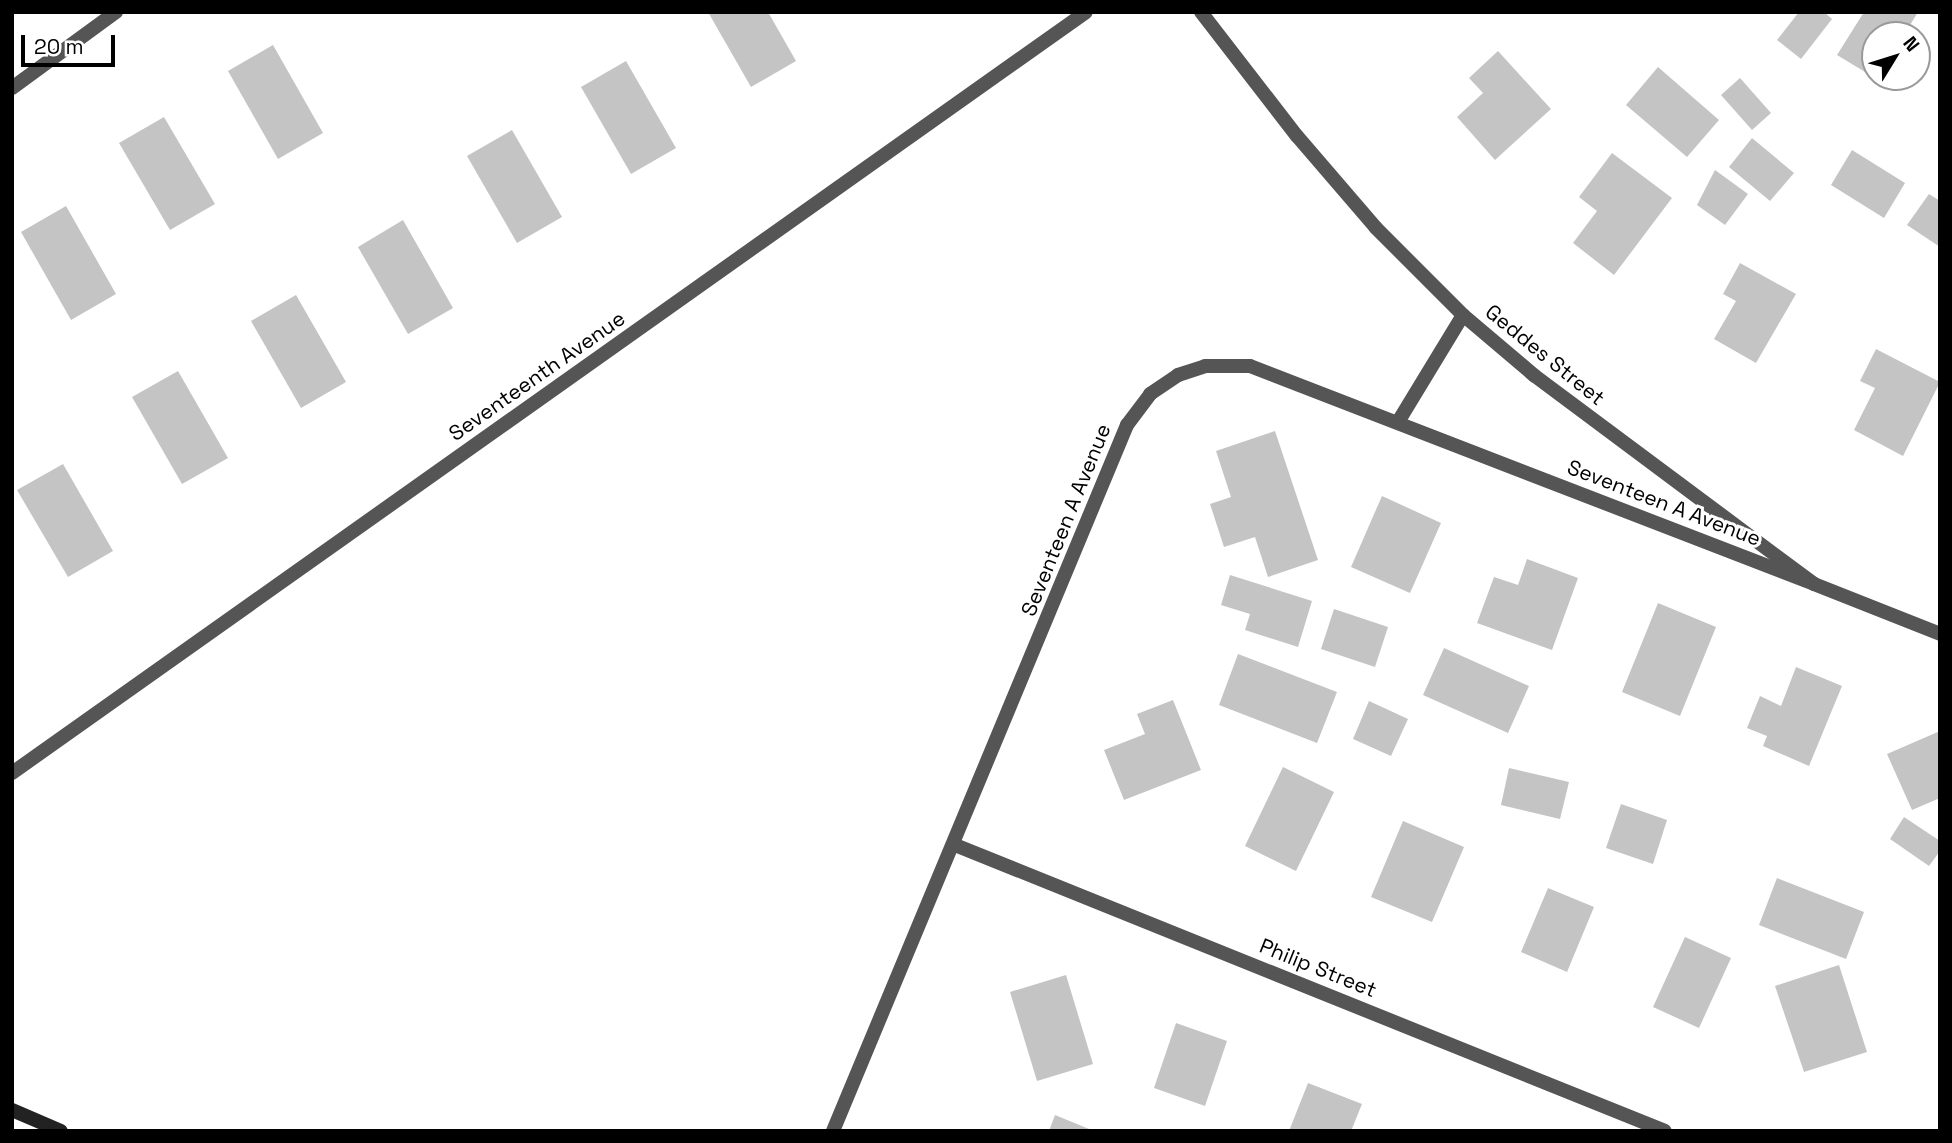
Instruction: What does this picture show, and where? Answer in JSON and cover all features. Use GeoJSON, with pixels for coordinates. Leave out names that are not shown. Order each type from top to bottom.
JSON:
{"type":"FeatureCollection","features":[{"type":"Feature","properties":{"kind":"main road"},"geometry":{"type":"LineString","coordinates":[[12,1111],[61,1131]]}},
{"type":"Feature","properties":{"kind":"street"},"geometry":{"type":"LineString","coordinates":[[12,88],[116,12]]}},
{"type":"Feature","properties":{"kind":"street","name":"Seventeenth Avenue"},"geometry":{"type":"LineString","coordinates":[[12,773],[1086,12]]}},
{"type":"Feature","properties":{"kind":"street","name":"Geddes Street"},"geometry":{"type":"LineString","coordinates":[[1201,12],[1334,180],[1463,315],[1608,433],[1814,584],[1940,634]]}},
{"type":"Feature","properties":{"kind":"street"},"geometry":{"type":"LineString","coordinates":[[1398,422],[1463,315]]}},
{"type":"Feature","properties":{"kind":"street","name":"Seventeen A Avenue"},"geometry":{"type":"LineString","coordinates":[[833,1131],[955,845],[1127,425],[1150,394],[1178,375],[1229,363],[1250,366],[1814,584]]}},
{"type":"Feature","properties":{"kind":"street","name":"Philip Street"},"geometry":{"type":"LineString","coordinates":[[955,845],[1665,1131]]}},
{"type":"Feature","properties":{"kind":"building"},"geometry":{"type":"Polygon","coordinates":[[[708,12],[768,12],[796,61],[751,87],[708,12]]]}},
{"type":"Feature","properties":{"kind":"building"},"geometry":{"type":"Polygon","coordinates":[[[1799,12],[1824,12],[1832,19],[1801,59],[1777,40],[1799,12]]]}},
{"type":"Feature","properties":{"kind":"building"},"geometry":{"type":"Polygon","coordinates":[[[1864,12],[1918,12],[1913,21],[1861,21],[1861,70],[1837,55],[1864,12]]]}},
{"type":"Feature","properties":{"kind":"building"},"geometry":{"type":"Polygon","coordinates":[[[273,45],[323,133],[278,159],[228,71],[273,45]]]}},
{"type":"Feature","properties":{"kind":"building"},"geometry":{"type":"Polygon","coordinates":[[[1498,51],[1551,109],[1495,160],[1457,117],[1483,93],[1469,78],[1498,51]]]}},
{"type":"Feature","properties":{"kind":"building"},"geometry":{"type":"Polygon","coordinates":[[[626,61],[676,148],[631,174],[581,87],[626,61]]]}},
{"type":"Feature","properties":{"kind":"building"},"geometry":{"type":"Polygon","coordinates":[[[1658,67],[1719,120],[1687,157],[1626,105],[1658,67]]]}},
{"type":"Feature","properties":{"kind":"building"},"geometry":{"type":"Polygon","coordinates":[[[1740,78],[1771,113],[1752,130],[1721,95],[1740,78]]]}},
{"type":"Feature","properties":{"kind":"building"},"geometry":{"type":"Polygon","coordinates":[[[164,117],[215,204],[170,230],[119,143],[164,117]]]}},
{"type":"Feature","properties":{"kind":"building"},"geometry":{"type":"Polygon","coordinates":[[[512,130],[562,217],[517,243],[467,156],[512,130]]]}},
{"type":"Feature","properties":{"kind":"building"},"geometry":{"type":"Polygon","coordinates":[[[1752,138],[1794,173],[1770,201],[1729,167],[1752,138]]]}},
{"type":"Feature","properties":{"kind":"building"},"geometry":{"type":"Polygon","coordinates":[[[1852,150],[1905,183],[1884,218],[1831,185],[1852,150]]]}},
{"type":"Feature","properties":{"kind":"building"},"geometry":{"type":"Polygon","coordinates":[[[1612,153],[1672,198],[1614,275],[1573,243],[1597,211],[1579,197],[1612,153]]]}},
{"type":"Feature","properties":{"kind":"building"},"geometry":{"type":"Polygon","coordinates":[[[1715,170],[1748,194],[1725,225],[1697,205],[1715,170]]]}},
{"type":"Feature","properties":{"kind":"building"},"geometry":{"type":"Polygon","coordinates":[[[1929,194],[1940,201],[1940,247],[1907,225],[1929,194]]]}},
{"type":"Feature","properties":{"kind":"building"},"geometry":{"type":"Polygon","coordinates":[[[66,206],[116,294],[71,320],[21,232],[66,206]]]}},
{"type":"Feature","properties":{"kind":"building"},"geometry":{"type":"Polygon","coordinates":[[[403,220],[453,308],[408,334],[358,247],[403,220]]]}},
{"type":"Feature","properties":{"kind":"building"},"geometry":{"type":"Polygon","coordinates":[[[1740,263],[1796,294],[1756,363],[1714,339],[1736,301],[1723,294],[1740,263]]]}},
{"type":"Feature","properties":{"kind":"building"},"geometry":{"type":"Polygon","coordinates":[[[296,295],[346,382],[301,408],[251,321],[296,295]]]}},
{"type":"Feature","properties":{"kind":"building"},"geometry":{"type":"Polygon","coordinates":[[[1876,349],[1940,382],[1903,456],[1854,430],[1875,388],[1860,381],[1876,349]]]}},
{"type":"Feature","properties":{"kind":"building"},"geometry":{"type":"Polygon","coordinates":[[[178,371],[228,458],[182,484],[132,397],[178,371]]]}},
{"type":"Feature","properties":{"kind":"building"},"geometry":{"type":"Polygon","coordinates":[[[1275,431],[1318,560],[1268,577],[1255,537],[1224,547],[1210,504],[1231,497],[1216,451],[1275,431]]]}},
{"type":"Feature","properties":{"kind":"building"},"geometry":{"type":"Polygon","coordinates":[[[63,464],[113,551],[68,577],[17,490],[63,464]]]}},
{"type":"Feature","properties":{"kind":"building"},"geometry":{"type":"Polygon","coordinates":[[[1382,496],[1441,523],[1410,593],[1351,567],[1382,496]]]}},
{"type":"Feature","properties":{"kind":"building"},"geometry":{"type":"Polygon","coordinates":[[[1527,559],[1578,578],[1552,650],[1477,623],[1494,577],[1518,585],[1527,559]]]}},
{"type":"Feature","properties":{"kind":"building"},"geometry":{"type":"Polygon","coordinates":[[[1230,575],[1312,601],[1298,647],[1245,630],[1250,614],[1221,605],[1230,575]]]}},
{"type":"Feature","properties":{"kind":"building"},"geometry":{"type":"Polygon","coordinates":[[[1658,603],[1716,627],[1680,716],[1622,692],[1658,603]]]}},
{"type":"Feature","properties":{"kind":"building"},"geometry":{"type":"Polygon","coordinates":[[[1334,609],[1388,627],[1375,667],[1321,649],[1334,609]]]}},
{"type":"Feature","properties":{"kind":"building"},"geometry":{"type":"Polygon","coordinates":[[[1444,648],[1529,686],[1508,733],[1423,695],[1444,648]]]}},
{"type":"Feature","properties":{"kind":"building"},"geometry":{"type":"Polygon","coordinates":[[[1238,654],[1337,692],[1317,743],[1219,705],[1238,654]]]}},
{"type":"Feature","properties":{"kind":"building"},"geometry":{"type":"Polygon","coordinates":[[[1796,667],[1842,686],[1809,766],[1763,746],[1767,736],[1747,728],[1760,696],[1781,706],[1796,667]]]}},
{"type":"Feature","properties":{"kind":"building"},"geometry":{"type":"Polygon","coordinates":[[[1173,700],[1201,770],[1124,800],[1104,750],[1145,734],[1137,714],[1173,700]]]}},
{"type":"Feature","properties":{"kind":"building"},"geometry":{"type":"Polygon","coordinates":[[[1369,701],[1408,719],[1391,756],[1353,739],[1369,701]]]}},
{"type":"Feature","properties":{"kind":"building"},"geometry":{"type":"Polygon","coordinates":[[[1940,731],[1940,798],[1912,810],[1887,754],[1940,731]]]}},
{"type":"Feature","properties":{"kind":"building"},"geometry":{"type":"Polygon","coordinates":[[[1283,767],[1334,792],[1296,871],[1245,846],[1283,767]]]}},
{"type":"Feature","properties":{"kind":"building"},"geometry":{"type":"Polygon","coordinates":[[[1509,768],[1569,782],[1560,819],[1501,805],[1509,768]]]}},
{"type":"Feature","properties":{"kind":"building"},"geometry":{"type":"Polygon","coordinates":[[[1621,804],[1667,820],[1653,864],[1606,848],[1621,804]]]}},
{"type":"Feature","properties":{"kind":"building"},"geometry":{"type":"Polygon","coordinates":[[[1904,817],[1940,841],[1940,851],[1929,866],[1890,839],[1904,817]]]}},
{"type":"Feature","properties":{"kind":"building"},"geometry":{"type":"Polygon","coordinates":[[[1403,821],[1464,847],[1432,922],[1371,897],[1403,821]]]}},
{"type":"Feature","properties":{"kind":"building"},"geometry":{"type":"Polygon","coordinates":[[[1777,878],[1864,912],[1846,959],[1759,925],[1777,878]]]}},
{"type":"Feature","properties":{"kind":"building"},"geometry":{"type":"Polygon","coordinates":[[[1548,888],[1594,907],[1567,972],[1521,952],[1548,888]]]}},
{"type":"Feature","properties":{"kind":"building"},"geometry":{"type":"Polygon","coordinates":[[[1685,937],[1731,958],[1699,1028],[1653,1007],[1685,937]]]}},
{"type":"Feature","properties":{"kind":"building"},"geometry":{"type":"Polygon","coordinates":[[[1839,965],[1867,1052],[1804,1072],[1775,986],[1839,965]]]}},
{"type":"Feature","properties":{"kind":"building"},"geometry":{"type":"Polygon","coordinates":[[[1066,975],[1093,1064],[1037,1081],[1010,992],[1066,975]]]}},
{"type":"Feature","properties":{"kind":"building"},"geometry":{"type":"Polygon","coordinates":[[[1176,1023],[1227,1041],[1205,1106],[1154,1088],[1176,1023]]]}},
{"type":"Feature","properties":{"kind":"building"},"geometry":{"type":"Polygon","coordinates":[[[1308,1083],[1362,1104],[1351,1131],[1289,1131],[1308,1083]]]}},
{"type":"Feature","properties":{"kind":"building"},"geometry":{"type":"Polygon","coordinates":[[[1055,1115],[1094,1131],[1049,1131],[1055,1115]]]}}]}
